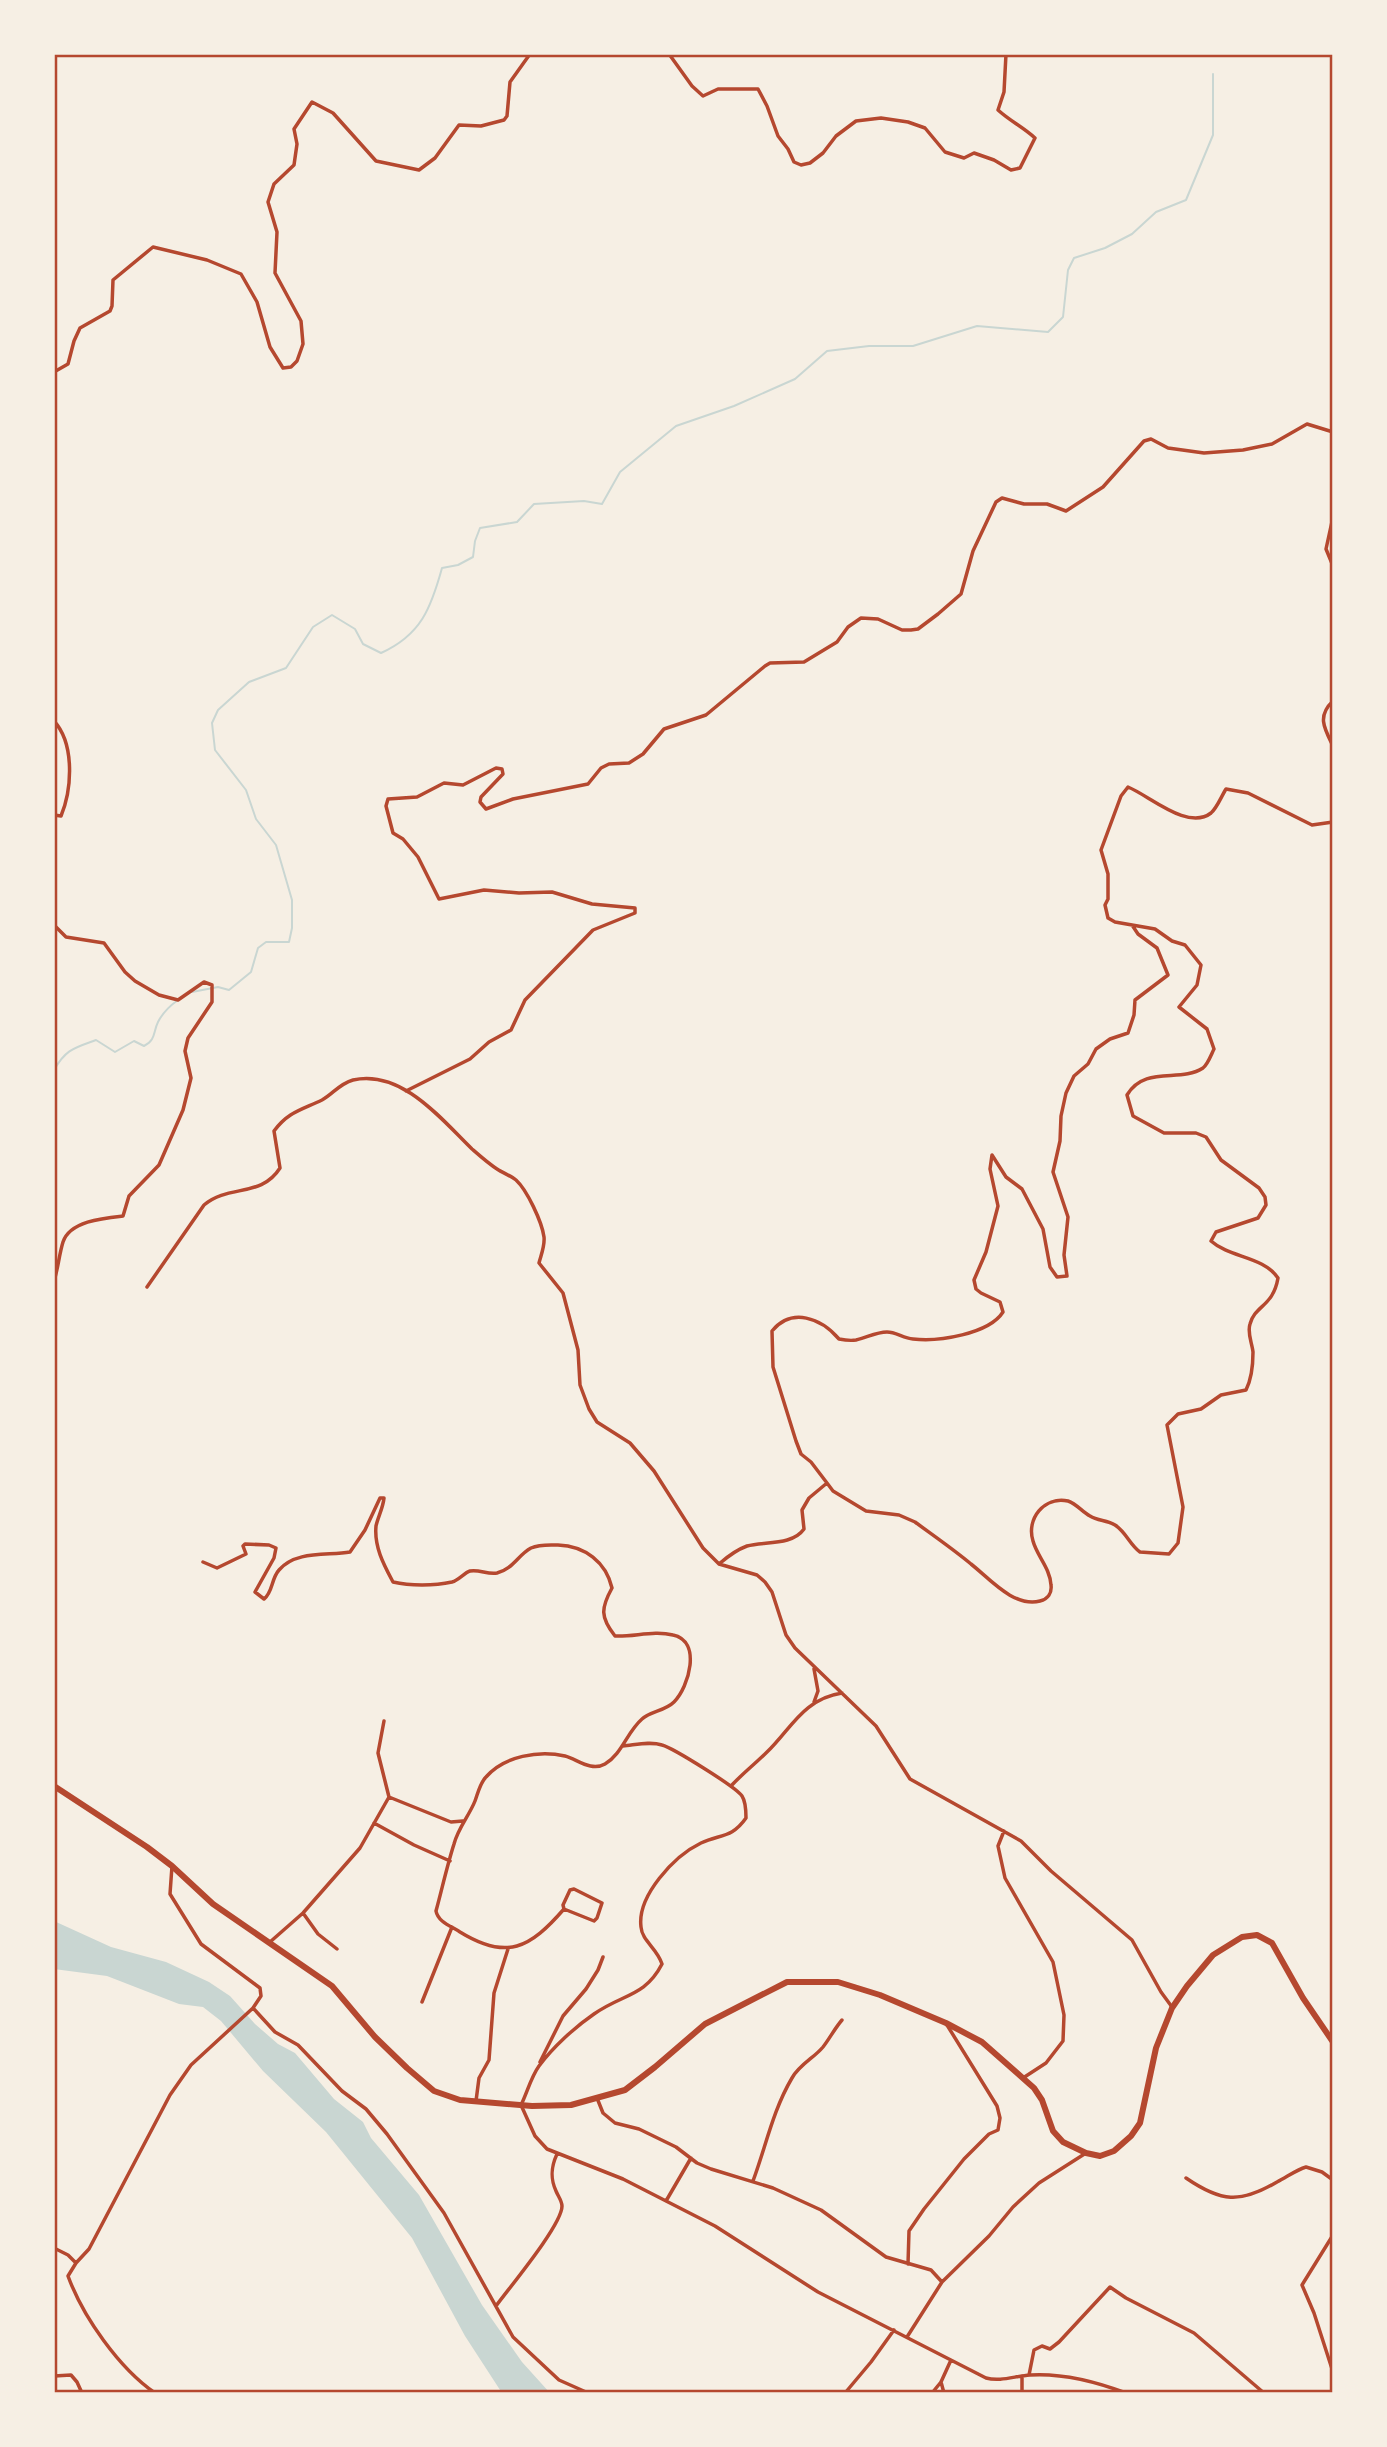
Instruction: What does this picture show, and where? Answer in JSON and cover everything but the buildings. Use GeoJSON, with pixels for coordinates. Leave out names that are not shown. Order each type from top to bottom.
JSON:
{"type":"FeatureCollection","features":[{"type":"Feature","properties":{"kind":"highway"},"geometry":{"type":"LineString","coordinates":[[54,1786],[172,1866],[213,1904],[332,1986],[375,2037],[407,2068],[434,2091],[460,2100],[521,2105],[572,2105],[625,2090],[705,2024],[787,1982],[838,1982],[880,1995],[946,2023],[982,2042],[1034,2088],[1042,2100],[1053,2131],[1063,2142],[1086,2153],[1100,2156],[1114,2151],[1131,2136],[1140,2123],[1156,2048],[1172,2008],[1187,1986],[1213,1955],[1242,1937],[1257,1935],[1272,1943],[1303,1998],[1333,2042]]}},
{"type":"Feature","properties":{"kind":"street"},"geometry":{"type":"LineString","coordinates":[[54,372],[68,364],[80,328],[110,311],[113,280],[153,247],[207,260],[241,274],[257,302],[270,347],[283,368],[291,367],[297,361],[303,344],[301,321],[275,273],[276,232],[268,202],[274,184],[294,165],[297,144],[294,129],[312,103],[333,113],[376,161],[419,170],[435,158],[460,125],[481,126],[504,120],[507,116],[510,82],[530,54]]}},
{"type":"Feature","properties":{"kind":"street"},"geometry":{"type":"LineString","coordinates":[[668,54],[702,96],[718,89],[758,89],[778,136],[794,162],[801,165],[810,163],[823,153],[836,136],[856,121],[881,118],[925,128],[945,152],[964,158],[974,153],[1011,170],[1020,168],[1035,138],[1023,126],[1009,120],[998,110],[1004,93],[1006,54]]}},
{"type":"Feature","properties":{"kind":"street"},"geometry":{"type":"LineString","coordinates":[[406,1091],[470,1059],[489,1041],[510,1030],[525,1000],[593,930],[635,913],[635,908],[592,904],[552,892],[484,890],[439,899],[418,857],[404,839],[393,833],[386,806],[388,799],[417,797],[444,783],[463,785],[496,768],[502,769],[503,774],[481,797],[480,802],[486,809],[513,799],[588,784],[601,768],[609,764],[629,763],[643,754],[664,730],[697,719],[715,709],[765,666],[770,663],[804,662],[837,642],[848,627],[861,618],[878,619],[902,630],[918,629],[961,594],[974,551],[996,502],[1002,498],[1024,504],[1047,504],[1066,511],[1103,487],[1144,441],[1151,439],[1168,448],[1204,453],[1260,448],[1307,424],[1333,432]]}},
{"type":"Feature","properties":{"kind":"street"},"geometry":{"type":"LineString","coordinates":[[1333,517],[1326,549],[1333,566]]}},
{"type":"Feature","properties":{"kind":"street"},"geometry":{"type":"LineString","coordinates":[[1331,704],[1323,713],[1322,723],[1333,746]]}},
{"type":"Feature","properties":{"kind":"street"},"geometry":{"type":"LineString","coordinates":[[54,721],[62,733],[69,766],[64,808],[61,816],[54,816]]}},
{"type":"Feature","properties":{"kind":"street"},"geometry":{"type":"LineString","coordinates":[[1132,925],[1138,934],[1157,948],[1168,975],[1135,1000],[1134,1015],[1128,1033],[1110,1039],[1096,1049],[1088,1064],[1074,1076],[1066,1093],[1053,1172],[1069,1217],[1064,1255],[1067,1276],[1057,1277],[1051,1267],[1043,1229],[1027,1197],[1022,1189],[1006,1177],[992,1155],[990,1169],[998,1206],[986,1252],[974,1280],[976,1289],[1000,1302],[1003,1312],[998,1320],[978,1331],[937,1341],[900,1337],[892,1332],[854,1340],[839,1339],[815,1320],[797,1316],[779,1322],[772,1331],[772,1367],[796,1441],[802,1454],[833,1491],[866,1511],[899,1515],[915,1522],[1006,1592],[1030,1601],[1039,1602],[1045,1599],[1052,1589],[1031,1531],[1034,1515],[1047,1503],[1067,1501],[1088,1516],[1114,1524],[1140,1552],[1169,1554],[1178,1543],[1183,1507],[1167,1425],[1178,1414],[1201,1409],[1221,1395],[1246,1391],[1251,1378],[1253,1351],[1249,1327],[1253,1317],[1273,1297],[1278,1278],[1270,1267],[1222,1251],[1211,1241],[1216,1232],[1258,1218],[1266,1206],[1265,1197],[1259,1188],[1221,1160],[1206,1137],[1196,1133],[1164,1133],[1133,1116],[1130,1110],[1126,1095],[1133,1085],[1166,1074],[1191,1073],[1205,1067],[1214,1049],[1207,1029],[1180,1007],[1197,985],[1201,965],[1185,945],[1172,942],[1155,929],[1108,918],[1105,905],[1108,900],[1108,874],[1101,850],[1121,796],[1128,787],[1184,816],[1202,818],[1213,812],[1226,789],[1248,793],[1312,825],[1333,822]]}},
{"type":"Feature","properties":{"kind":"street"},"geometry":{"type":"LineString","coordinates":[[54,925],[66,937],[104,943],[125,972],[159,995],[178,1000],[204,982],[212,985],[212,999],[188,1038],[185,1051],[191,1079],[183,1110],[159,1165],[129,1196],[123,1216],[85,1224],[64,1239],[54,1281]]}},
{"type":"Feature","properties":{"kind":"street"},"geometry":{"type":"LineString","coordinates":[[148,1287],[204,1205],[214,1197],[253,1189],[272,1180],[280,1168],[274,1131],[285,1116],[328,1096],[337,1086],[354,1080],[394,1084],[427,1105],[473,1150],[515,1180],[524,1191],[541,1225],[544,1239],[539,1263],[563,1293],[578,1350],[580,1385],[597,1422],[630,1443],[654,1471],[703,1548],[719,1564],[757,1575],[765,1582],[772,1592],[786,1635],[813,1667],[876,1726],[909,1779],[1021,1842],[1132,1940],[1172,2008]]}},
{"type":"Feature","properties":{"kind":"street"},"geometry":{"type":"LineString","coordinates":[[719,1564],[747,1546],[793,1538],[801,1534],[804,1529],[802,1510],[809,1498],[827,1483]]}},
{"type":"Feature","properties":{"kind":"street"},"geometry":{"type":"LineString","coordinates":[[203,1562],[217,1569],[246,1554],[243,1546],[245,1544],[276,1548],[274,1558],[256,1592],[264,1599],[269,1595],[273,1579],[284,1565],[309,1556],[350,1552],[365,1530],[380,1498],[384,1498],[376,1529],[377,1542],[380,1556],[393,1582],[403,1585],[439,1583],[454,1581],[470,1571],[496,1573],[512,1567],[522,1555],[536,1546],[566,1546],[586,1551],[608,1574],[612,1588],[602,1606],[605,1620],[615,1636],[656,1633],[676,1635],[686,1641],[690,1651],[689,1671],[678,1696],[673,1703],[652,1711],[637,1723],[623,1746],[602,1766],[587,1765],[548,1753],[509,1759],[486,1777],[463,1821],[436,1911],[441,1920],[473,1940],[508,1949],[540,1936],[564,1909],[567,1892],[574,1889],[602,1903],[594,1921],[564,1909]]}},
{"type":"Feature","properties":{"kind":"street"},"geometry":{"type":"LineString","coordinates":[[812,1705],[818,1692],[818,1679],[813,1667]]}},
{"type":"Feature","properties":{"kind":"street"},"geometry":{"type":"LineString","coordinates":[[731,1786],[768,1751],[790,1723],[825,1697],[842,1693]]}},
{"type":"Feature","properties":{"kind":"street"},"geometry":{"type":"LineString","coordinates":[[270,1942],[303,1913],[360,1849],[389,1797],[378,1753],[384,1721]]}},
{"type":"Feature","properties":{"kind":"street"},"geometry":{"type":"LineString","coordinates":[[538,2067],[595,2013],[637,1992],[654,1979],[662,1964],[655,1948],[645,1940],[641,1929],[641,1914],[651,1888],[671,1865],[688,1851],[701,1843],[736,1831],[746,1818],[742,1796],[731,1786],[662,1745],[623,1746]]}},
{"type":"Feature","properties":{"kind":"street"},"geometry":{"type":"LineString","coordinates":[[389,1797],[451,1822],[463,1821]]}},
{"type":"Feature","properties":{"kind":"street"},"geometry":{"type":"LineString","coordinates":[[374,1823],[450,1861]]}},
{"type":"Feature","properties":{"kind":"street"},"geometry":{"type":"LineString","coordinates":[[1003,1831],[998,1846],[1005,1878],[1053,1962],[1064,2015],[1063,2040],[1046,2063],[1023,2078]]}},
{"type":"Feature","properties":{"kind":"street"},"geometry":{"type":"LineString","coordinates":[[155,2393],[110,2350],[76,2298],[68,2276],[89,2249],[170,2095],[191,2065],[253,2008],[261,1996],[260,1987],[201,1944],[170,1894],[172,1866]]}},
{"type":"Feature","properties":{"kind":"street"},"geometry":{"type":"LineString","coordinates":[[303,1913],[318,1934],[337,1949]]}},
{"type":"Feature","properties":{"kind":"street"},"geometry":{"type":"LineString","coordinates":[[422,2002],[452,1927]]}},
{"type":"Feature","properties":{"kind":"street"},"geometry":{"type":"LineString","coordinates":[[476,2101],[479,2078],[489,2060],[494,1993],[508,1949]]}},
{"type":"Feature","properties":{"kind":"street"},"geometry":{"type":"LineString","coordinates":[[603,1957],[586,1989],[563,2015],[521,2105],[542,2145],[557,2154],[622,2179],[715,2226],[818,2292],[990,2380],[1029,2375],[1096,2383],[1126,2393]]}},
{"type":"Feature","properties":{"kind":"street"},"geometry":{"type":"LineString","coordinates":[[253,2008],[275,2032],[298,2045],[342,2091],[366,2109],[444,2213],[513,2337],[559,2380],[586,2392]]}},
{"type":"Feature","properties":{"kind":"street"},"geometry":{"type":"LineString","coordinates":[[753,2181],[769,2126],[792,2078],[805,2061],[822,2047],[842,2020]]}},
{"type":"Feature","properties":{"kind":"street"},"geometry":{"type":"LineString","coordinates":[[908,2264],[909,2231],[964,2159],[989,2134],[998,2130],[1000,2124],[997,2106],[946,2023]]}},
{"type":"Feature","properties":{"kind":"street"},"geometry":{"type":"LineString","coordinates":[[597,2098],[608,2119],[639,2129],[676,2147],[711,2169],[753,2181],[821,2210],[886,2257],[931,2270],[942,2283]]}},
{"type":"Feature","properties":{"kind":"street"},"geometry":{"type":"LineString","coordinates":[[906,2337],[942,2283],[1030,2190],[1086,2153]]}},
{"type":"Feature","properties":{"kind":"street"},"geometry":{"type":"LineString","coordinates":[[496,2306],[560,2217],[562,2203],[555,2188],[551,2168],[557,2154]]}},
{"type":"Feature","properties":{"kind":"street"},"geometry":{"type":"LineString","coordinates":[[666,2201],[691,2158]]}},
{"type":"Feature","properties":{"kind":"street"},"geometry":{"type":"LineString","coordinates":[[1186,2178],[1210,2194],[1237,2198],[1252,2196],[1306,2167],[1322,2172],[1333,2180]]}},
{"type":"Feature","properties":{"kind":"street"},"geometry":{"type":"LineString","coordinates":[[1333,2235],[1302,2286],[1314,2313],[1333,2372]]}},
{"type":"Feature","properties":{"kind":"street"},"geometry":{"type":"LineString","coordinates":[[54,2248],[68,2255],[76,2263]]}},
{"type":"Feature","properties":{"kind":"street"},"geometry":{"type":"LineString","coordinates":[[1029,2375],[1034,2350],[1042,2346],[1050,2349],[1059,2342],[1110,2287],[1194,2333],[1264,2393]]}},
{"type":"Feature","properties":{"kind":"street"},"geometry":{"type":"LineString","coordinates":[[845,2393],[872,2362],[894,2330]]}},
{"type":"Feature","properties":{"kind":"street"},"geometry":{"type":"LineString","coordinates":[[932,2393],[941,2382],[951,2360]]}},
{"type":"Feature","properties":{"kind":"street"},"geometry":{"type":"LineString","coordinates":[[54,2376],[71,2375],[82,2393]]}},
{"type":"Feature","properties":{"kind":"street"},"geometry":{"type":"LineString","coordinates":[[1022,2376],[1022,2393]]}},
{"type":"Feature","properties":{"kind":"street"},"geometry":{"type":"LineString","coordinates":[[941,2382],[944,2393]]}},
{"type":"Feature","properties":{"kind":"shaded area"},"geometry":{"type":"Polygon","coordinates":[[[54,1921],[111,1947],[166,1962],[209,1982],[230,1996],[255,2024],[278,2044],[295,2053],[334,2099],[363,2122],[371,2138],[419,2195],[482,2305],[522,2362],[550,2393],[502,2393],[465,2336],[412,2238],[326,2132],[263,2071],[221,2021],[203,2007],[179,2004],[107,1976],[54,1969],[54,1921]]]}},
{"type":"Feature","properties":{"kind":"waterway"},"geometry":{"type":"LineString","coordinates":[[192,992],[218,987],[229,990],[251,972],[258,948],[266,942],[289,942],[292,928],[292,900],[276,845],[256,819],[246,790],[215,750],[212,723],[218,710],[249,682],[286,668],[313,627],[332,615],[355,629],[363,644],[381,653],[395,646],[406,638],[422,619],[442,568],[458,565],[473,557],[480,528],[517,522],[534,504],[584,501],[602,504],[620,472],[676,426],[734,406],[795,379],[827,351],[869,346],[913,346],[977,326],[1048,332],[1063,317],[1068,270],[1074,258],[1105,248],[1132,234],[1156,212],[1186,200],[1213,135],[1213,74]]}},
{"type":"Feature","properties":{"kind":"waterway"},"geometry":{"type":"LineString","coordinates":[[54,1070],[71,1050],[96,1040],[115,1052],[134,1041],[144,1046],[148,1044],[162,1016],[178,1000]]}}]}
